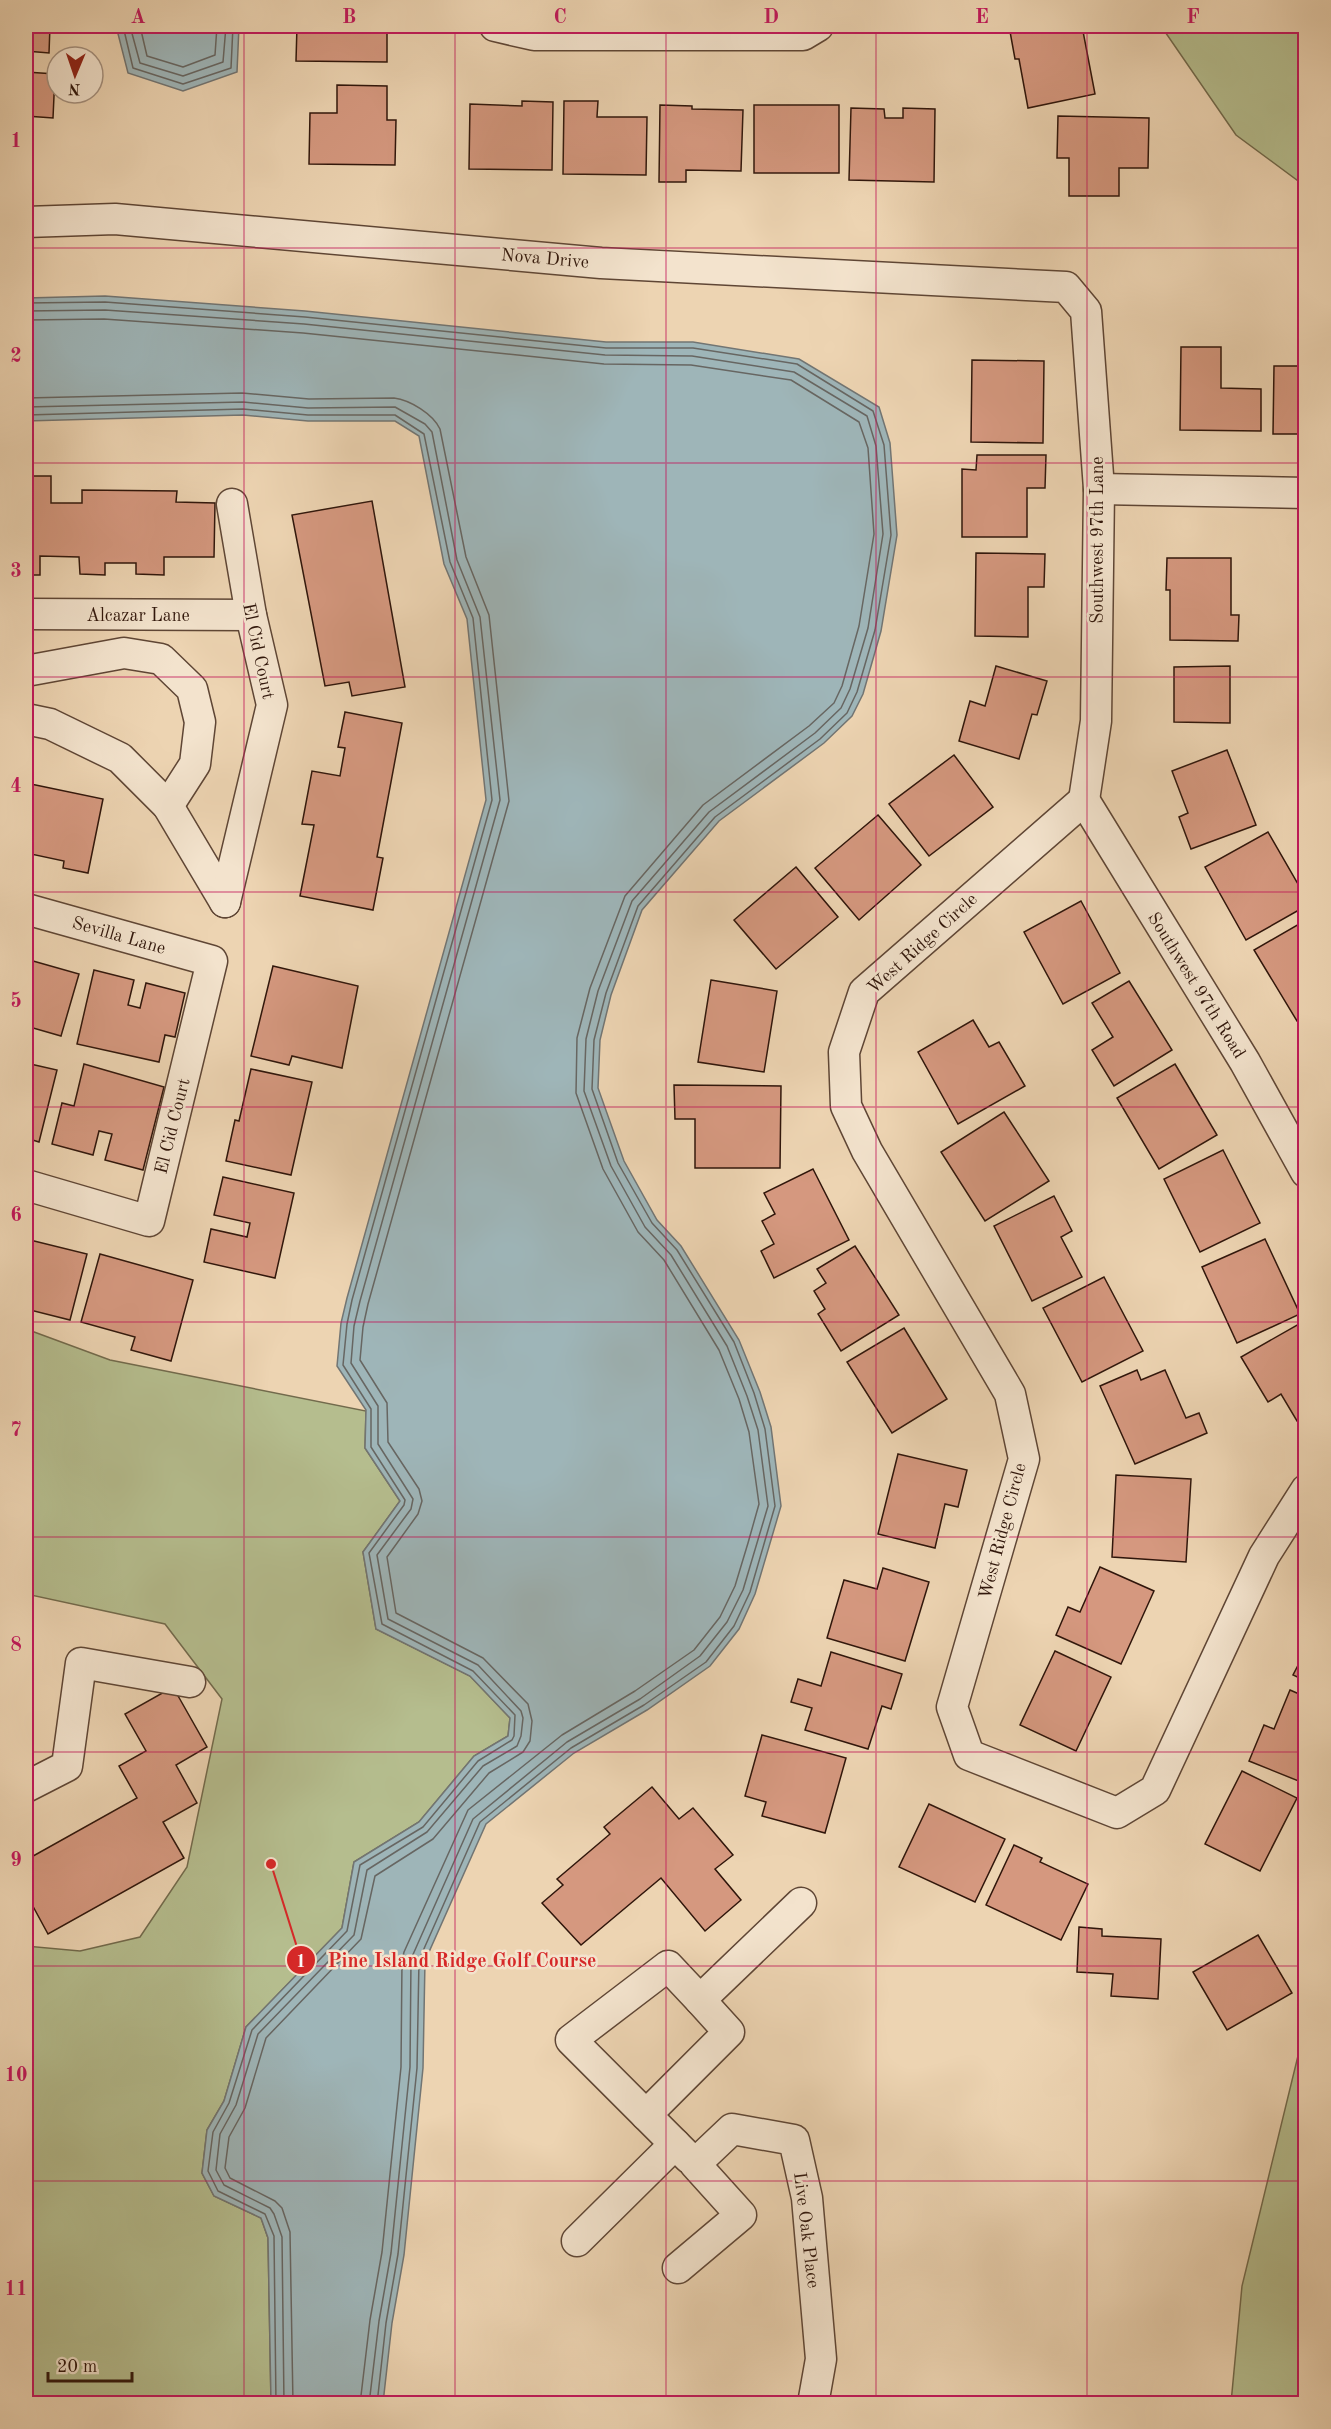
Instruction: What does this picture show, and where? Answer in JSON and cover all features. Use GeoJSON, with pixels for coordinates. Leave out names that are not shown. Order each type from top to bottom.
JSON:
{"type":"FeatureCollection","features":[{"type":"Feature","properties":{"kind":"street"},"geometry":{"type":"LineString","coordinates":[[495,26],[534,34],[803,35],[818,26]]}},
{"type":"Feature","properties":{"kind":"street","name":"Nova Drive"},"geometry":{"type":"LineString","coordinates":[[26,222],[115,219],[601,263],[1066,287]]}},
{"type":"Feature","properties":{"kind":"street","name":"Southwest 97th Lane"},"geometry":{"type":"LineString","coordinates":[[1066,287],[1086,311],[1099,489],[1096,721],[1084,801]]}},
{"type":"Feature","properties":{"kind":"street"},"geometry":{"type":"LineString","coordinates":[[1099,489],[1305,494]]}},
{"type":"Feature","properties":{"kind":"street","name":"El Cid Court"},"geometry":{"type":"LineString","coordinates":[[168,806],[225,902],[272,705],[251,615],[232,504]]}},
{"type":"Feature","properties":{"kind":"street","name":"Alcazar Lane"},"geometry":{"type":"LineString","coordinates":[[26,614],[251,615]]}},
{"type":"Feature","properties":{"kind":"street"},"geometry":{"type":"LineString","coordinates":[[26,671],[124,652],[161,659],[192,689],[200,722],[195,764],[168,806],[120,758],[50,724],[26,719]]}},
{"type":"Feature","properties":{"kind":"street","name":"Southwest 97th Road"},"geometry":{"type":"LineString","coordinates":[[1084,801],[1245,1062],[1305,1172]]}},
{"type":"Feature","properties":{"kind":"street","name":"West Ridge Circle"},"geometry":{"type":"LineString","coordinates":[[1084,801],[864,992],[844,1052],[846,1106],[867,1151],[1010,1394],[1024,1459],[952,1707],[969,1755],[1117,1813],[1155,1790],[1264,1556],[1305,1490]]}},
{"type":"Feature","properties":{"kind":"street","name":"Sevilla Lane"},"geometry":{"type":"LineString","coordinates":[[26,909],[212,961]]}},
{"type":"Feature","properties":{"kind":"street","name":"El Cid Court"},"geometry":{"type":"LineString","coordinates":[[26,1185],[149,1221],[212,961]]}},
{"type":"Feature","properties":{"kind":"street"},"geometry":{"type":"LineString","coordinates":[[26,1787],[67,1766],[81,1663],[190,1682]]}},
{"type":"Feature","properties":{"kind":"street"},"geometry":{"type":"LineString","coordinates":[[700,2000],[801,1903]]}},
{"type":"Feature","properties":{"kind":"street"},"geometry":{"type":"LineString","coordinates":[[646,2115],[729,2032],[668,1966],[571,2040],[646,2115],[685,2154],[741,2215],[678,2268]]}},
{"type":"Feature","properties":{"kind":"street","name":"Live Oak Place"},"geometry":{"type":"LineString","coordinates":[[685,2154],[732,2129],[794,2140],[807,2198],[821,2359],[813,2403]]}},
{"type":"Feature","properties":{"kind":"street"},"geometry":{"type":"LineString","coordinates":[[577,2241],[685,2154]]}},
{"type":"Feature","properties":{"kind":"green space"},"geometry":{"type":"Polygon","coordinates":[[[1161,26],[1305,26],[1305,186],[1236,135],[1161,26]]]}},
{"type":"Feature","properties":{"kind":"green space"},"geometry":{"type":"Polygon","coordinates":[[[26,1329],[110,1360],[366,1411],[365,1448],[400,1501],[363,1552],[376,1629],[470,1676],[510,1718],[508,1736],[474,1756],[419,1822],[354,1862],[342,1928],[246,2027],[224,2101],[207,2130],[202,2173],[214,2196],[261,2218],[268,2238],[271,2403],[26,2403],[26,1946],[80,1951],[140,1937],[187,1867],[222,1699],[165,1624],[26,1594],[26,1329]]]}},
{"type":"Feature","properties":{"kind":"green space"},"geometry":{"type":"Polygon","coordinates":[[[1305,2027],[1305,2403],[1231,2403],[1242,2286],[1305,2027]]]}},
{"type":"Feature","properties":{"kind":"water"},"geometry":{"type":"Polygon","coordinates":[[[116,26],[239,26],[237,72],[183,91],[128,73],[116,26]]]}},
{"type":"Feature","properties":{"kind":"water"},"geometry":{"type":"Polygon","coordinates":[[[105,296],[305,311],[606,342],[693,342],[799,359],[879,407],[890,443],[897,535],[881,631],[863,694],[852,716],[824,743],[719,821],[642,910],[611,995],[600,1040],[598,1088],[624,1161],[657,1220],[681,1246],[739,1340],[760,1392],[771,1427],[781,1506],[755,1594],[739,1629],[710,1666],[647,1710],[574,1753],[486,1824],[425,1961],[423,2068],[404,2255],[392,2323],[383,2403],[271,2403],[268,2238],[261,2218],[214,2196],[202,2173],[207,2130],[224,2101],[246,2027],[342,1928],[354,1862],[419,1822],[474,1756],[508,1736],[510,1718],[470,1676],[376,1629],[363,1552],[400,1501],[365,1448],[366,1410],[337,1366],[341,1323],[347,1298],[486,800],[467,619],[444,564],[419,436],[395,421],[308,421],[243,415],[26,421],[26,298],[105,296]]]}},
{"type":"Feature","properties":{"kind":"building"},"geometry":{"type":"Polygon","coordinates":[[[26,26],[50,26],[49,45],[45,45],[45,53],[26,51],[26,26]]]}},
{"type":"Feature","properties":{"kind":"building"},"geometry":{"type":"Polygon","coordinates":[[[297,26],[387,26],[387,62],[296,61],[297,26]]]}},
{"type":"Feature","properties":{"kind":"building"},"geometry":{"type":"Polygon","coordinates":[[[1009,26],[1082,26],[1095,94],[1028,108],[1019,59],[1015,59],[1009,26]]]}},
{"type":"Feature","properties":{"kind":"building"},"geometry":{"type":"Polygon","coordinates":[[[26,72],[45,73],[45,105],[54,105],[53,118],[26,116],[26,72]]]}},
{"type":"Feature","properties":{"kind":"building"},"geometry":{"type":"Polygon","coordinates":[[[337,85],[387,86],[387,120],[396,120],[395,165],[309,164],[310,113],[337,113],[337,85]]]}},
{"type":"Feature","properties":{"kind":"building"},"geometry":{"type":"Polygon","coordinates":[[[522,101],[553,102],[552,170],[469,169],[470,104],[522,106],[522,101]]]}},
{"type":"Feature","properties":{"kind":"building"},"geometry":{"type":"Polygon","coordinates":[[[564,101],[598,101],[597,117],[647,117],[646,175],[563,174],[564,101]]]}},
{"type":"Feature","properties":{"kind":"building"},"geometry":{"type":"Polygon","coordinates":[[[660,105],[692,106],[692,109],[743,110],[741,171],[686,170],[686,182],[659,182],[660,105]]]}},
{"type":"Feature","properties":{"kind":"building"},"geometry":{"type":"Polygon","coordinates":[[[754,105],[839,105],[839,173],[754,173],[754,105]]]}},
{"type":"Feature","properties":{"kind":"building"},"geometry":{"type":"Polygon","coordinates":[[[851,108],[884,109],[885,118],[903,118],[903,108],[935,109],[934,182],[849,180],[851,108]]]}},
{"type":"Feature","properties":{"kind":"building"},"geometry":{"type":"Polygon","coordinates":[[[1058,116],[1149,118],[1148,168],[1119,168],[1119,196],[1069,196],[1069,158],[1057,158],[1058,116]]]}},
{"type":"Feature","properties":{"kind":"building"},"geometry":{"type":"Polygon","coordinates":[[[1181,347],[1221,347],[1221,388],[1261,389],[1261,431],[1180,430],[1181,347]]]}},
{"type":"Feature","properties":{"kind":"building"},"geometry":{"type":"Polygon","coordinates":[[[972,360],[1044,361],[1043,443],[971,442],[972,360]]]}},
{"type":"Feature","properties":{"kind":"building"},"geometry":{"type":"Polygon","coordinates":[[[1274,366],[1306,366],[1306,434],[1273,434],[1274,366]]]}},
{"type":"Feature","properties":{"kind":"building"},"geometry":{"type":"Polygon","coordinates":[[[977,455],[1046,455],[1045,488],[1027,488],[1027,537],[962,537],[962,469],[976,470],[977,455]]]}},
{"type":"Feature","properties":{"kind":"building"},"geometry":{"type":"Polygon","coordinates":[[[26,476],[51,476],[51,503],[82,503],[82,490],[177,491],[176,502],[215,503],[214,557],[164,557],[164,575],[136,574],[136,563],[105,563],[105,575],[80,574],[79,557],[40,556],[40,575],[26,575],[26,476]]]}},
{"type":"Feature","properties":{"kind":"building"},"geometry":{"type":"Polygon","coordinates":[[[372,501],[405,687],[352,696],[349,682],[325,686],[292,515],[372,501]]]}},
{"type":"Feature","properties":{"kind":"building"},"geometry":{"type":"Polygon","coordinates":[[[976,553],[1045,554],[1044,587],[1028,587],[1028,637],[975,636],[976,553]]]}},
{"type":"Feature","properties":{"kind":"building"},"geometry":{"type":"Polygon","coordinates":[[[1167,558],[1231,558],[1231,615],[1239,615],[1238,641],[1170,640],[1170,590],[1166,590],[1167,558]]]}},
{"type":"Feature","properties":{"kind":"building"},"geometry":{"type":"Polygon","coordinates":[[[996,666],[1047,681],[1037,715],[1032,714],[1019,759],[959,741],[970,701],[985,706],[996,666]]]}},
{"type":"Feature","properties":{"kind":"building"},"geometry":{"type":"Polygon","coordinates":[[[1230,666],[1230,723],[1174,722],[1174,667],[1230,666]]]}},
{"type":"Feature","properties":{"kind":"building"},"geometry":{"type":"Polygon","coordinates":[[[345,712],[402,723],[377,857],[383,858],[373,910],[300,896],[314,825],[302,824],[312,771],[340,776],[345,748],[338,747],[345,712]]]}},
{"type":"Feature","properties":{"kind":"building"},"geometry":{"type":"Polygon","coordinates":[[[1227,750],[1256,825],[1191,849],[1179,817],[1188,813],[1172,771],[1227,750]]]}},
{"type":"Feature","properties":{"kind":"building"},"geometry":{"type":"Polygon","coordinates":[[[954,755],[993,807],[929,856],[889,804],[954,755]]]}},
{"type":"Feature","properties":{"kind":"building"},"geometry":{"type":"Polygon","coordinates":[[[26,783],[103,799],[88,873],[63,868],[64,861],[26,853],[26,783]]]}},
{"type":"Feature","properties":{"kind":"building"},"geometry":{"type":"Polygon","coordinates":[[[878,815],[921,865],[859,920],[815,868],[878,815]]]}},
{"type":"Feature","properties":{"kind":"building"},"geometry":{"type":"Polygon","coordinates":[[[1268,832],[1306,898],[1306,906],[1246,940],[1205,867],[1268,832]]]}},
{"type":"Feature","properties":{"kind":"building"},"geometry":{"type":"Polygon","coordinates":[[[796,867],[838,917],[776,969],[734,920],[796,867]]]}},
{"type":"Feature","properties":{"kind":"building"},"geometry":{"type":"Polygon","coordinates":[[[1081,901],[1120,973],[1063,1004],[1024,932],[1081,901]]]}},
{"type":"Feature","properties":{"kind":"building"},"geometry":{"type":"Polygon","coordinates":[[[1306,920],[1306,1016],[1297,1021],[1254,950],[1306,920]]]}},
{"type":"Feature","properties":{"kind":"building"},"geometry":{"type":"Polygon","coordinates":[[[26,959],[79,974],[61,1036],[26,1026],[26,959]]]}},
{"type":"Feature","properties":{"kind":"building"},"geometry":{"type":"Polygon","coordinates":[[[273,966],[358,986],[342,1068],[292,1056],[289,1065],[251,1056],[273,966]]]}},
{"type":"Feature","properties":{"kind":"building"},"geometry":{"type":"Polygon","coordinates":[[[94,970],[134,980],[128,1005],[140,1008],[146,983],[185,993],[175,1037],[165,1035],[159,1062],[77,1044],[94,970]]]}},
{"type":"Feature","properties":{"kind":"building"},"geometry":{"type":"Polygon","coordinates":[[[711,980],[777,991],[764,1072],[698,1062],[711,980]]]}},
{"type":"Feature","properties":{"kind":"building"},"geometry":{"type":"Polygon","coordinates":[[[1129,981],[1172,1050],[1114,1086],[1092,1050],[1113,1037],[1092,1003],[1129,981]]]}},
{"type":"Feature","properties":{"kind":"building"},"geometry":{"type":"Polygon","coordinates":[[[973,1020],[989,1047],[999,1042],[1025,1086],[958,1124],[918,1052],[973,1020]]]}},
{"type":"Feature","properties":{"kind":"building"},"geometry":{"type":"Polygon","coordinates":[[[26,1063],[57,1070],[39,1142],[26,1138],[26,1063]]]}},
{"type":"Feature","properties":{"kind":"building"},"geometry":{"type":"Polygon","coordinates":[[[84,1064],[164,1087],[143,1170],[105,1160],[112,1134],[99,1131],[93,1155],[52,1144],[62,1103],[74,1106],[84,1064]]]}},
{"type":"Feature","properties":{"kind":"building"},"geometry":{"type":"Polygon","coordinates":[[[1175,1064],[1217,1135],[1159,1169],[1117,1098],[1175,1064]]]}},
{"type":"Feature","properties":{"kind":"building"},"geometry":{"type":"Polygon","coordinates":[[[251,1069],[312,1082],[291,1175],[226,1161],[235,1120],[239,1121],[251,1069]]]}},
{"type":"Feature","properties":{"kind":"building"},"geometry":{"type":"Polygon","coordinates":[[[674,1085],[781,1086],[780,1168],[695,1168],[695,1119],[675,1119],[674,1085]]]}},
{"type":"Feature","properties":{"kind":"building"},"geometry":{"type":"Polygon","coordinates":[[[1004,1112],[1049,1181],[985,1221],[941,1152],[1004,1112]]]}},
{"type":"Feature","properties":{"kind":"building"},"geometry":{"type":"Polygon","coordinates":[[[1223,1150],[1260,1223],[1200,1252],[1164,1179],[1223,1150]]]}},
{"type":"Feature","properties":{"kind":"building"},"geometry":{"type":"Polygon","coordinates":[[[813,1169],[849,1240],[774,1278],[761,1251],[774,1244],[762,1221],[775,1214],[764,1193],[813,1169]]]}},
{"type":"Feature","properties":{"kind":"building"},"geometry":{"type":"Polygon","coordinates":[[[223,1177],[294,1193],[275,1278],[204,1262],[211,1229],[247,1237],[250,1223],[214,1215],[223,1177]]]}},
{"type":"Feature","properties":{"kind":"building"},"geometry":{"type":"Polygon","coordinates":[[[1054,1196],[1072,1231],[1061,1237],[1082,1277],[1032,1301],[994,1226],[1054,1196]]]}},
{"type":"Feature","properties":{"kind":"building"},"geometry":{"type":"Polygon","coordinates":[[[26,1239],[87,1254],[70,1320],[26,1309],[26,1239]]]}},
{"type":"Feature","properties":{"kind":"building"},"geometry":{"type":"Polygon","coordinates":[[[1265,1239],[1300,1314],[1237,1343],[1202,1267],[1265,1239]]]}},
{"type":"Feature","properties":{"kind":"building"},"geometry":{"type":"Polygon","coordinates":[[[855,1246],[899,1315],[841,1351],[818,1314],[825,1309],[814,1291],[826,1283],[817,1269],[855,1246]]]}},
{"type":"Feature","properties":{"kind":"building"},"geometry":{"type":"Polygon","coordinates":[[[100,1254],[193,1280],[171,1361],[131,1350],[135,1337],[81,1322],[100,1254]]]}},
{"type":"Feature","properties":{"kind":"building"},"geometry":{"type":"Polygon","coordinates":[[[1104,1277],[1143,1351],[1082,1382],[1043,1308],[1104,1277]]]}},
{"type":"Feature","properties":{"kind":"building"},"geometry":{"type":"Polygon","coordinates":[[[1306,1320],[1306,1416],[1297,1421],[1281,1394],[1268,1402],[1241,1357],[1306,1320]]]}},
{"type":"Feature","properties":{"kind":"building"},"geometry":{"type":"Polygon","coordinates":[[[904,1328],[947,1399],[892,1433],[847,1362],[904,1328]]]}},
{"type":"Feature","properties":{"kind":"building"},"geometry":{"type":"Polygon","coordinates":[[[1137,1370],[1141,1380],[1165,1370],[1186,1418],[1199,1413],[1207,1433],[1135,1464],[1100,1386],[1137,1370]]]}},
{"type":"Feature","properties":{"kind":"building"},"geometry":{"type":"Polygon","coordinates":[[[898,1454],[967,1470],[958,1507],[945,1504],[935,1548],[878,1534],[898,1454]]]}},
{"type":"Feature","properties":{"kind":"building"},"geometry":{"type":"Polygon","coordinates":[[[1116,1475],[1191,1479],[1186,1562],[1112,1557],[1116,1475]]]}},
{"type":"Feature","properties":{"kind":"building"},"geometry":{"type":"Polygon","coordinates":[[[1100,1567],[1154,1591],[1121,1664],[1056,1635],[1068,1607],[1080,1612],[1100,1567]]]}},
{"type":"Feature","properties":{"kind":"building"},"geometry":{"type":"Polygon","coordinates":[[[883,1568],[929,1582],[905,1661],[827,1638],[844,1580],[877,1589],[883,1568]]]}},
{"type":"Feature","properties":{"kind":"building"},"geometry":{"type":"Polygon","coordinates":[[[1306,1650],[1306,1681],[1293,1675],[1306,1650]]]}},
{"type":"Feature","properties":{"kind":"building"},"geometry":{"type":"Polygon","coordinates":[[[1055,1651],[1111,1677],[1076,1751],[1020,1725],[1055,1651]]]}},
{"type":"Feature","properties":{"kind":"building"},"geometry":{"type":"Polygon","coordinates":[[[831,1652],[902,1674],[891,1709],[882,1706],[868,1749],[805,1730],[812,1708],[791,1702],[798,1679],[821,1686],[831,1652]]]}},
{"type":"Feature","properties":{"kind":"building"},"geometry":{"type":"Polygon","coordinates":[[[173,1687],[207,1747],[176,1765],[197,1803],[163,1822],[184,1858],[48,1934],[29,1899],[26,1901],[26,1860],[137,1798],[119,1766],[146,1751],[125,1714],[173,1687]]]}},
{"type":"Feature","properties":{"kind":"building"},"geometry":{"type":"Polygon","coordinates":[[[1290,1690],[1306,1697],[1306,1784],[1249,1761],[1264,1725],[1274,1729],[1290,1690]]]}},
{"type":"Feature","properties":{"kind":"building"},"geometry":{"type":"Polygon","coordinates":[[[762,1735],[846,1758],[825,1833],[762,1816],[766,1802],[745,1796],[762,1735]]]}},
{"type":"Feature","properties":{"kind":"building"},"geometry":{"type":"Polygon","coordinates":[[[1242,1771],[1297,1798],[1260,1871],[1205,1844],[1242,1771]]]}},
{"type":"Feature","properties":{"kind":"building"},"geometry":{"type":"Polygon","coordinates":[[[652,1787],[679,1819],[693,1808],[733,1855],[715,1869],[741,1900],[705,1931],[661,1878],[581,1945],[542,1903],[563,1885],[557,1879],[610,1834],[604,1827],[652,1787]]]}},
{"type":"Feature","properties":{"kind":"building"},"geometry":{"type":"Polygon","coordinates":[[[929,1804],[1005,1839],[975,1902],[899,1867],[929,1804]]]}},
{"type":"Feature","properties":{"kind":"building"},"geometry":{"type":"Polygon","coordinates":[[[1014,1845],[1042,1858],[1040,1862],[1088,1884],[1061,1940],[986,1905],[1014,1845]]]}},
{"type":"Feature","properties":{"kind":"building"},"geometry":{"type":"Polygon","coordinates":[[[1079,1927],[1102,1929],[1102,1936],[1161,1939],[1158,1999],[1111,1996],[1113,1974],[1077,1972],[1079,1927]]]}},
{"type":"Feature","properties":{"kind":"building"},"geometry":{"type":"Polygon","coordinates":[[[1258,1935],[1292,1993],[1227,2030],[1193,1972],[1258,1935]]]}},
{"type":"Feature","properties":{"kind":"place","name":"Pine Island Ridge Golf Course"},"geometry":{"type":"Point","coordinates":[271,1864]}}]}
